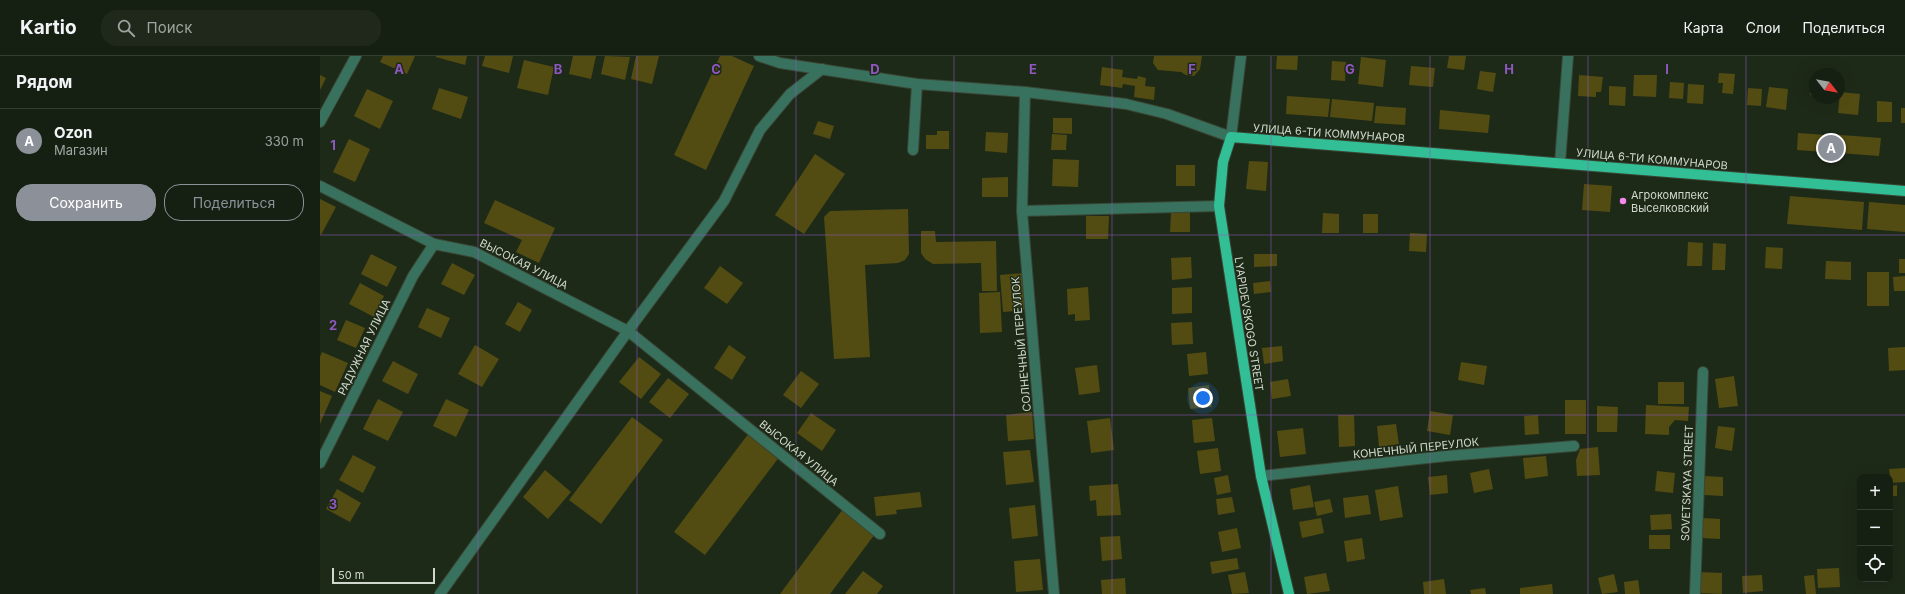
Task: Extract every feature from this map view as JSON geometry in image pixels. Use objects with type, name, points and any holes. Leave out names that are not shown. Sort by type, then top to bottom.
[{"type":"main road","name":"УЛИЦА 6-ТИ КОММУНАРОВ","points":[[1231,137],[1905,192]]},
{"type":"main road","name":"LYAPIDEVSKOGO STREET","points":[[1231,137],[1223,162],[1219,206],[1261,476],[1289,594]]},
{"type":"street","points":[[320,122],[356,56]]},
{"type":"street","name":"УЛИЦА 6-ТИ КОММУНАРОВ","points":[[759,56],[780,63],[917,84],[1024,92],[1126,104],[1167,114],[1231,137]]},
{"type":"street","name":"LYAPIDEVSKOGO STREET","points":[[1231,137],[1241,56]]},
{"type":"street","points":[[1560,163],[1568,56]]},
{"type":"street","points":[[440,594],[628,331],[724,201],[760,130],[790,94],[822,69]]},
{"type":"street","points":[[913,150],[917,84]]},
{"type":"street","name":"СОЛНЕЧНЫЙ ПЕРЕУЛОК","points":[[1024,92],[1022,211],[1054,594]]},
{"type":"street","name":"ВЫСОКАЯ УЛИЦА","points":[[320,186],[434,244],[474,252],[628,331],[880,534]]},
{"type":"street","points":[[1022,211],[1219,206]]},
{"type":"street","name":"РАДУЖНАЯ УЛИЦА","points":[[320,463],[413,276],[434,244]]},
{"type":"street","name":"SOVETSKAYA STREET","points":[[1695,594],[1703,372]]},
{"type":"street","name":"КОНЕЧНЫЙ ПЕРЕУЛОК","points":[[1261,476],[1446,456],[1574,446]]},
{"type":"building","points":[[383,56],[415,56],[407,74],[380,62]]},
{"type":"building","points":[[436,56],[467,56],[465,65]]},
{"type":"building","points":[[485,56],[513,56],[509,73],[482,66]]},
{"type":"building","points":[[573,56],[596,56],[591,79],[569,74]]},
{"type":"building","points":[[605,56],[630,57],[625,80],[601,74]]},
{"type":"building","points":[[636,56],[659,56],[652,84],[631,79]]},
{"type":"building","points":[[720,56],[732,56],[754,66],[706,170],[674,155]]},
{"type":"building","points":[[1154,56],[1202,56],[1200,69],[1194,76],[1186,75],[1181,72],[1158,70],[1153,63]]},
{"type":"building","points":[[1277,56],[1298,56],[1297,70],[1276,69]]},
{"type":"building","points":[[1449,56],[1466,56],[1464,70],[1447,68]]},
{"type":"building","points":[[1361,57],[1386,60],[1383,87],[1358,84]]},
{"type":"building","points":[[524,60],[554,67],[548,95],[517,88]]},
{"type":"building","points":[[1332,61],[1346,62],[1345,81],[1331,80]]},
{"type":"building","points":[[1411,66],[1435,68],[1433,87],[1409,85]]},
{"type":"building","points":[[1102,67],[1123,70],[1122,77],[1137,79],[1138,76],[1146,78],[1145,86],[1155,87],[1154,100],[1134,97],[1135,86],[1123,84],[1122,88],[1100,85]]},
{"type":"building","points":[[1480,71],[1496,73],[1493,92],[1477,89]]},
{"type":"building","points":[[1719,73],[1735,74],[1733,94],[1722,93],[1723,83],[1718,83]]},
{"type":"building","points":[[320,75],[326,78],[320,90]]},
{"type":"building","points":[[1579,75],[1603,77],[1601,92],[1596,92],[1596,97],[1578,96]]},
{"type":"building","points":[[1634,75],[1657,75],[1656,97],[1633,96]]},
{"type":"building","points":[[1670,82],[1684,83],[1683,99],[1669,98]]},
{"type":"building","points":[[1688,84],[1704,85],[1703,104],[1687,103]]},
{"type":"building","points":[[1609,86],[1626,87],[1625,106],[1609,105]]},
{"type":"building","points":[[1769,87],[1788,89],[1786,110],[1766,107]]},
{"type":"building","points":[[439,88],[468,97],[461,119],[432,109]]},
{"type":"building","points":[[1748,88],[1762,89],[1761,106],[1747,105]]},
{"type":"building","points":[[367,89],[393,101],[380,129],[354,116]]},
{"type":"building","points":[[1845,92],[1860,94],[1858,115],[1838,113],[1839,104],[1845,104]]},
{"type":"building","points":[[1287,96],[1330,99],[1328,117],[1286,114]]},
{"type":"building","points":[[1332,99],[1374,103],[1372,121],[1330,117]]},
{"type":"building","points":[[1877,101],[1892,102],[1892,122],[1877,122]]},
{"type":"building","points":[[1376,106],[1406,108],[1405,125],[1374,123]]},
{"type":"building","points":[[1901,108],[1905,108],[1905,123],[1901,123]]},
{"type":"building","points":[[1440,110],[1490,115],[1488,133],[1439,129]]},
{"type":"building","points":[[1053,118],[1072,118],[1072,134],[1053,133]]},
{"type":"building","points":[[818,121],[834,126],[830,139],[813,134]]},
{"type":"building","points":[[937,131],[949,131],[949,149],[926,149],[926,135],[937,135]]},
{"type":"building","points":[[986,132],[1008,133],[1007,153],[985,151]]},
{"type":"building","points":[[1798,133],[1826,135],[1824,152],[1797,150]]},
{"type":"building","points":[[1052,134],[1067,135],[1066,150],[1051,150]]},
{"type":"building","points":[[1827,134],[1881,138],[1879,156],[1826,152]]},
{"type":"building","points":[[349,139],[370,149],[355,182],[333,172]]},
{"type":"building","points":[[815,154],[845,174],[804,234],[775,215]]},
{"type":"building","points":[[1053,159],[1079,160],[1078,187],[1052,186]]},
{"type":"building","points":[[1249,161],[1268,162],[1266,191],[1246,189]]},
{"type":"building","points":[[1176,165],[1195,165],[1195,186],[1176,186]]},
{"type":"building","points":[[1008,177],[1008,197],[982,197],[982,178]]},
{"type":"building","points":[[1584,184],[1612,186],[1610,212],[1582,210]]},
{"type":"building","points":[[1790,196],[1864,202],[1862,230],[1787,224]]},
{"type":"building","points":[[320,199],[336,207],[321,235],[320,234]]},
{"type":"building","points":[[495,200],[555,228],[539,263],[516,252],[522,240],[484,223]]},
{"type":"building","points":[[1869,202],[1905,205],[1905,232],[1867,229]]},
{"type":"building","points":[[908,209],[909,254],[905,260],[898,263],[865,265],[870,357],[834,359],[824,217],[830,211]]},
{"type":"building","points":[[1171,212],[1190,212],[1190,232],[1170,232]]},
{"type":"building","points":[[1323,213],[1339,214],[1339,233],[1322,233]]},
{"type":"building","points":[[1363,214],[1378,214],[1378,233],[1363,233]]},
{"type":"building","points":[[1086,216],[1109,216],[1108,239],[1086,239]]},
{"type":"building","points":[[921,231],[935,231],[936,242],[996,241],[997,291],[982,291],[981,263],[933,264],[925,259],[921,253]]},
{"type":"building","points":[[1410,233],[1427,234],[1426,252],[1409,251]]},
{"type":"building","points":[[1688,242],[1703,243],[1702,266],[1687,266]]},
{"type":"building","points":[[1713,243],[1726,244],[1725,270],[1712,270]]},
{"type":"building","points":[[1766,247],[1783,248],[1782,269],[1765,268]]},
{"type":"building","points":[[371,254],[397,267],[387,287],[361,274]]},
{"type":"building","points":[[1254,254],[1277,254],[1277,266],[1254,267]]},
{"type":"building","points":[[1191,257],[1192,278],[1172,280],[1171,258]]},
{"type":"building","points":[[1899,259],[1905,259],[1905,273],[1899,273]]},
{"type":"building","points":[[1826,261],[1851,262],[1851,280],[1825,279]]},
{"type":"building","points":[[452,263],[475,275],[464,295],[441,284]]},
{"type":"building","points":[[720,266],[743,283],[727,304],[704,288]]},
{"type":"building","points":[[1867,272],[1889,272],[1889,306],[1867,306]]},
{"type":"building","points":[[1025,273],[1028,310],[1003,312],[1000,275]]},
{"type":"building","points":[[1905,276],[1905,291],[1894,291],[1893,277]]},
{"type":"building","points":[[1270,281],[1271,292],[1254,294],[1253,283]]},
{"type":"building","points":[[360,283],[384,296],[374,317],[349,304]]},
{"type":"building","points":[[1088,287],[1090,320],[1075,321],[1075,314],[1068,315],[1067,289]]},
{"type":"building","points":[[1192,287],[1192,313],[1172,314],[1172,288]]},
{"type":"building","points":[[1000,292],[1002,332],[980,333],[979,293]]},
{"type":"building","points":[[518,302],[532,310],[520,332],[505,324]]},
{"type":"building","points":[[427,308],[450,318],[441,338],[418,327]]},
{"type":"building","points":[[346,320],[365,328],[356,348],[337,340]]},
{"type":"building","points":[[1192,322],[1193,344],[1172,345],[1171,323]]},
{"type":"building","points":[[475,345],[499,359],[482,387],[458,374]]},
{"type":"building","points":[[729,345],[746,357],[732,380],[714,368]]},
{"type":"building","points":[[1282,346],[1283,361],[1264,364],[1262,348]]},
{"type":"building","points":[[1905,347],[1905,370],[1889,371],[1888,348]]},
{"type":"building","points":[[322,352],[348,363],[335,392],[320,385],[320,357]]},
{"type":"building","points":[[1206,352],[1208,374],[1189,376],[1187,354]]},
{"type":"building","points":[[639,357],[661,374],[641,399],[619,382]]},
{"type":"building","points":[[393,361],[418,374],[408,394],[382,381]]},
{"type":"building","points":[[1461,362],[1487,366],[1484,385],[1458,380]]},
{"type":"building","points":[[1097,365],[1100,392],[1079,395],[1075,368]]},
{"type":"building","points":[[801,371],[819,384],[801,408],[783,395]]},
{"type":"building","points":[[1734,376],[1738,406],[1719,408],[1715,379]]},
{"type":"building","points":[[668,378],[689,394],[670,418],[649,402]]},
{"type":"building","points":[[1288,379],[1291,396],[1272,399],[1270,382]]},
{"type":"building","points":[[1658,382],[1684,382],[1684,404],[1658,404]]},
{"type":"building","points":[[1209,385],[1212,407],[1190,409],[1188,388]]},
{"type":"building","points":[[320,391],[332,396],[320,424]]},
{"type":"building","points":[[378,399],[403,412],[388,441],[363,429]]},
{"type":"building","points":[[446,399],[469,410],[456,437],[433,426]]},
{"type":"building","points":[[1565,400],[1586,400],[1586,434],[1565,434]]},
{"type":"building","points":[[1646,405],[1689,407],[1688,421],[1675,420],[1669,427],[1669,435],[1645,434]]},
{"type":"building","points":[[1597,406],[1618,407],[1617,432],[1597,432]]},
{"type":"building","points":[[1430,411],[1453,415],[1450,435],[1427,431]]},
{"type":"building","points":[[1032,412],[1034,439],[1008,441],[1006,415]]},
{"type":"building","points":[[811,413],[836,430],[822,451],[797,433]]},
{"type":"building","points":[[1338,415],[1354,415],[1355,446],[1339,447]]},
{"type":"building","points":[[1538,415],[1539,434],[1525,435],[1524,416]]},
{"type":"building","points":[[632,417],[663,440],[601,524],[569,500]]},
{"type":"building","points":[[1110,418],[1114,450],[1091,453],[1087,421]]},
{"type":"building","points":[[1212,418],[1215,441],[1194,443],[1192,420]]},
{"type":"building","points":[[1396,424],[1399,444],[1379,447],[1377,426]]},
{"type":"building","points":[[1718,426],[1735,428],[1732,451],[1715,448]]},
{"type":"building","points":[[1303,428],[1306,454],[1280,457],[1277,431]]},
{"type":"building","points":[[749,433],[780,456],[705,555],[674,532]]},
{"type":"building","points":[[1598,447],[1600,475],[1577,476],[1576,460],[1580,449]]},
{"type":"building","points":[[1218,448],[1221,471],[1200,474],[1197,451]]},
{"type":"building","points":[[1030,450],[1034,482],[1006,485],[1003,452]]},
{"type":"building","points":[[353,455],[376,467],[363,493],[339,480]]},
{"type":"building","points":[[1546,456],[1548,476],[1525,479],[1523,458]]},
{"type":"building","points":[[1905,468],[1905,482],[1893,483],[1893,474],[1890,474],[1889,469]]},
{"type":"building","points":[[1489,469],[1493,489],[1474,493],[1470,473]]},
{"type":"building","points":[[545,470],[571,492],[548,519],[523,497]]},
{"type":"building","points":[[1657,471],[1675,473],[1673,493],[1655,491]]},
{"type":"building","points":[[1228,475],[1231,492],[1217,495],[1214,478]]},
{"type":"building","points":[[1447,475],[1448,493],[1430,495],[1428,477]]},
{"type":"building","points":[[1704,476],[1723,477],[1723,496],[1704,495]]},
{"type":"building","points":[[1118,484],[1121,515],[1097,516],[1096,500],[1090,501],[1089,486]]},
{"type":"building","points":[[1310,485],[1314,507],[1293,510],[1290,489]]},
{"type":"building","points":[[1897,485],[1897,496],[1893,496],[1893,486]]},
{"type":"building","points":[[1398,486],[1403,517],[1380,521],[1375,490]]},
{"type":"building","points":[[337,489],[361,503],[350,522],[326,509]]},
{"type":"building","points":[[920,492],[922,507],[896,510],[897,514],[876,516],[874,497]]},
{"type":"building","points":[[1368,495],[1371,514],[1345,518],[1343,498]]},
{"type":"building","points":[[1232,497],[1235,512],[1218,515],[1216,499]]},
{"type":"building","points":[[1330,499],[1333,512],[1317,516],[1314,502]]},
{"type":"building","points":[[1035,505],[1038,536],[1012,539],[1009,508]]},
{"type":"building","points":[[843,509],[875,534],[830,594],[780,594]]},
{"type":"building","points":[[1671,514],[1672,529],[1651,530],[1650,515]]},
{"type":"building","points":[[1321,518],[1324,533],[1302,538],[1299,522]]},
{"type":"building","points":[[1703,518],[1720,519],[1720,539],[1702,538]]},
{"type":"building","points":[[1237,528],[1241,548],[1222,552],[1218,532]]},
{"type":"building","points":[[1649,535],[1670,535],[1670,549],[1649,549]]},
{"type":"building","points":[[1120,536],[1122,559],[1102,561],[1100,537]]},
{"type":"building","points":[[1362,538],[1365,559],[1347,562],[1344,541]]},
{"type":"building","points":[[1237,558],[1239,569],[1212,574],[1210,562]]},
{"type":"building","points":[[1040,559],[1043,590],[1016,592],[1014,561]]},
{"type":"building","points":[[1839,568],[1840,587],[1818,588],[1817,569]]},
{"type":"building","points":[[863,571],[883,586],[877,594],[845,594]]},
{"type":"building","points":[[1245,572],[1249,593],[1232,594],[1228,575]]},
{"type":"building","points":[[1697,572],[1722,573],[1722,594],[1697,593]]},
{"type":"building","points":[[1326,573],[1330,591],[1307,594],[1304,577]]},
{"type":"building","points":[[1614,574],[1618,592],[1602,594],[1598,578]]},
{"type":"building","points":[[1762,575],[1763,591],[1743,593],[1742,576]]},
{"type":"building","points":[[1814,575],[1816,594],[1806,594],[1804,576]]},
{"type":"building","points":[[1125,578],[1126,594],[1102,594],[1101,580]]},
{"type":"building","points":[[1444,579],[1446,594],[1424,594],[1423,582]]},
{"type":"building","points":[[1638,580],[1640,594],[1625,594],[1624,582]]},
{"type":"building","points":[[1552,584],[1553,594],[1520,594],[1520,588]]},
{"type":"building","points":[[1485,588],[1486,594],[1471,594],[1470,590]]},
{"type":"place","name":"Ozon","points":[[1831,148]]},
{"type":"place","name":"Агрокомплекс Выселковский","points":[[1623,201]]}]
